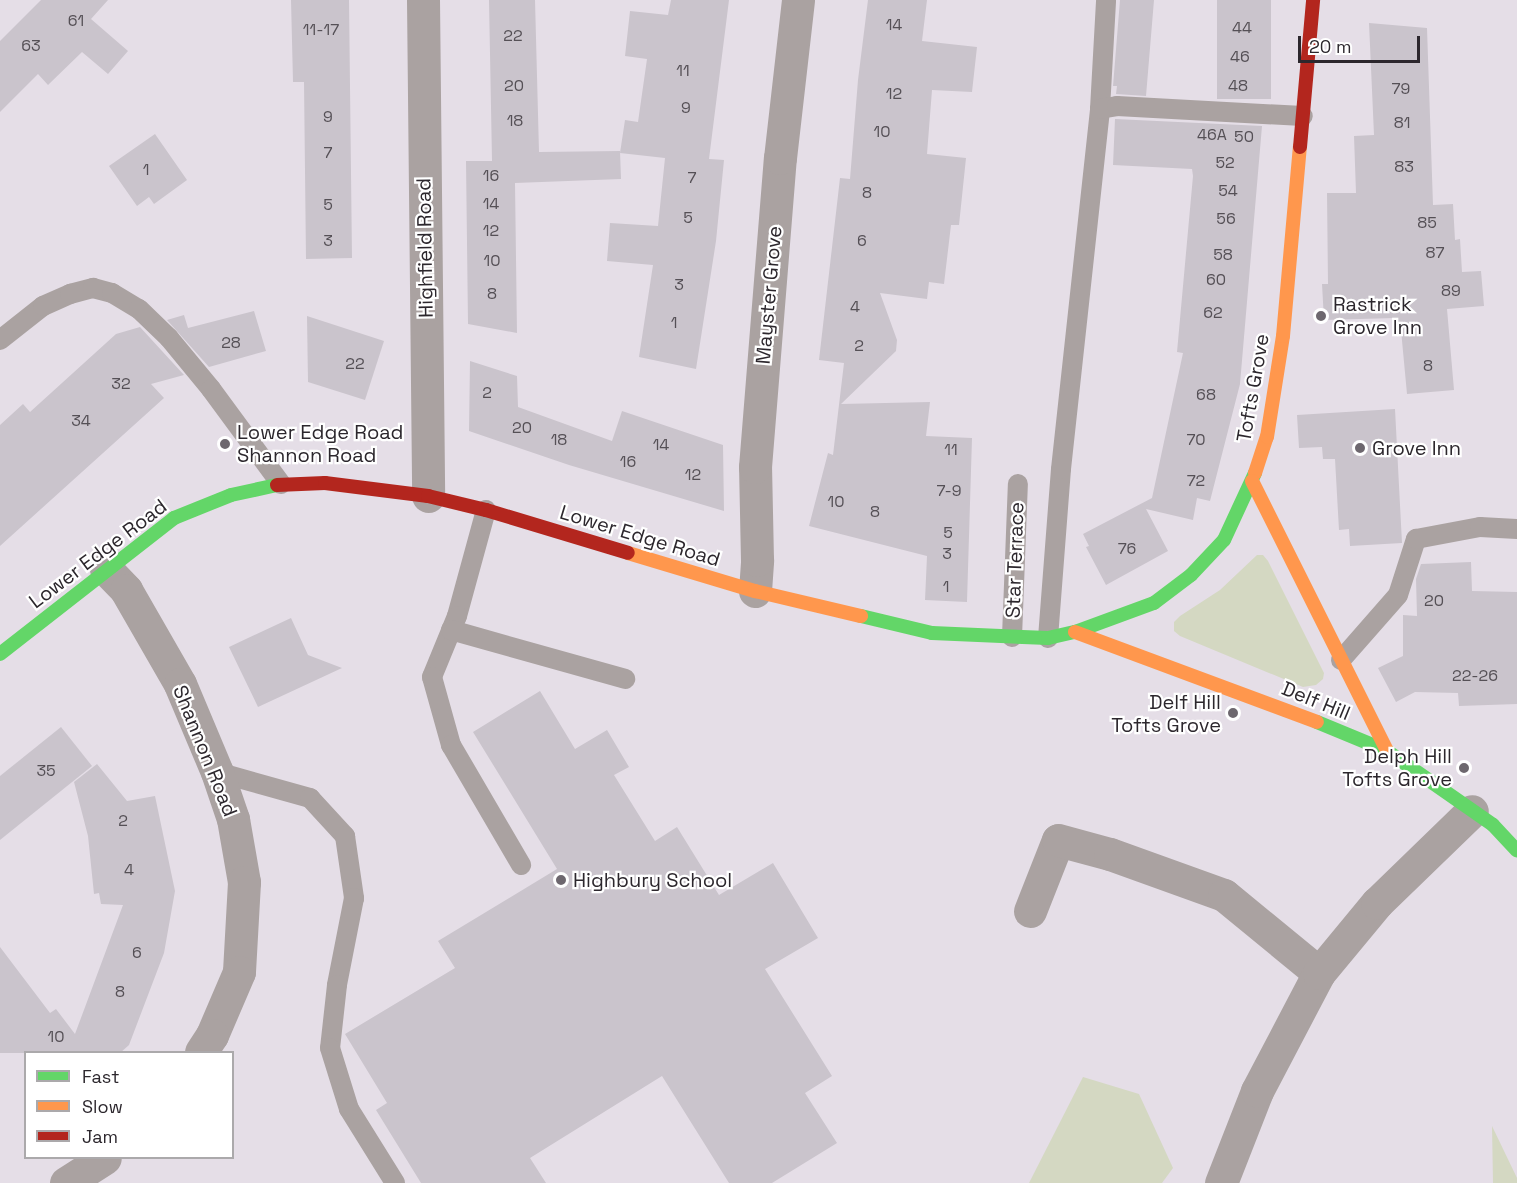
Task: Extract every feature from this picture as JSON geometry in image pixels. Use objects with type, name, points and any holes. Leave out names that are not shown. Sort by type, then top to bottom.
[{"type":"street","name":"Highfield Road","points":[[423,0],[428,496]]},
{"type":"street","name":"Mayster Grove","points":[[755,591],[755,467],[780,158],[798,0]]},
{"type":"street","name":"Tofts Grove","points":[[1252,481],[1267,437],[1283,336],[1313,0]]},
{"type":"street","name":"Lower Edge Road","points":[[0,654],[174,518],[231,495],[281,484],[325,483],[428,496],[486,510],[755,591],[932,633],[1048,638],[1075,632],[1154,603],[1191,575],[1224,540],[1252,481]]},
{"type":"street","points":[[1252,481],[1387,751]]},
{"type":"street","name":"Shannon Road","points":[[106,569],[126,590],[180,684],[217,772],[233,819],[243,882],[239,972],[212,1035],[202,1051]]},
{"type":"street","name":"Delf Hill","points":[[1075,632],[1284,708],[1387,751],[1493,825],[1517,851]]},
{"type":"street","points":[[1224,1182],[1257,1091],[1319,973],[1377,903],[1472,811]]},
{"type":"street","points":[[1030,911],[1058,840],[1110,854],[1224,895],[1319,973]]},
{"type":"street","points":[[66,1183],[103,1159]]},
{"type":"lane","points":[[1048,638],[1061,469],[1100,109],[1106,1]]},
{"type":"lane","points":[[1100,109],[1117,106],[1303,116]]},
{"type":"lane","points":[[0,340],[44,306],[70,294],[93,288],[112,293],[139,309],[169,338],[211,389],[281,484]]},
{"type":"lane","name":"Star Terrace","points":[[1012,637],[1018,484]]},
{"type":"lane","points":[[486,510],[451,630],[432,677],[451,745],[521,865]]},
{"type":"lane","points":[[1341,660],[1398,595],[1416,539],[1480,526],[1517,529]]},
{"type":"lane","points":[[451,630],[626,679]]},
{"type":"lane","points":[[217,772],[310,798],[345,836],[354,898],[337,985],[330,1048],[349,1109],[395,1183]]},
{"type":"green space","points":[[1257,555],[1263,555],[1268,561],[1324,673],[1323,679],[1316,685],[1303,687],[1180,636],[1174,631],[1174,622],[1180,616],[1220,590]]},
{"type":"green space","points":[[1083,1077],[1139,1094],[1173,1168],[1162,1183],[1029,1183]]},
{"type":"green space","points":[[1492,1126],[1517,1178],[1517,1183],[1493,1183]]},
{"type":"building","points":[[41,0],[108,0],[91,19],[128,51],[108,74],[82,52],[48,85],[38,74],[0,112],[0,41]]},
{"type":"building","points":[[291,0],[349,0],[352,258],[306,259],[304,82],[293,82]]},
{"type":"building","points":[[489,0],[535,0],[539,152],[620,151],[621,179],[515,183],[517,333],[468,324],[466,161],[492,161]]},
{"type":"building","points":[[671,0],[729,0],[709,159],[724,160],[716,241],[696,369],[639,357],[653,265],[607,261],[610,223],[658,226],[665,158],[620,153],[625,120],[638,122],[647,59],[625,56],[630,11],[668,15]]},
{"type":"building","points":[[868,0],[927,0],[922,41],[977,47],[972,92],[932,90],[927,154],[966,158],[959,225],[951,225],[944,284],[929,282],[927,299],[880,293],[897,340],[896,351],[841,404],[930,402],[926,436],[972,438],[967,602],[925,600],[927,556],[809,526],[828,453],[833,455],[844,363],[819,360],[840,178],[850,179],[858,80]]},
{"type":"building","points":[[1120,0],[1154,0],[1146,96],[1116,94],[1117,86],[1113,86]]},
{"type":"building","points":[[1217,0],[1271,0],[1271,99],[1217,99]]},
{"type":"building","points":[[1369,23],[1427,28],[1433,205],[1453,204],[1455,240],[1460,239],[1462,272],[1481,271],[1484,306],[1447,309],[1454,390],[1407,394],[1401,330],[1396,331],[1395,318],[1324,320],[1322,284],[1328,284],[1327,193],[1356,193],[1354,136],[1374,135]]},
{"type":"building","points":[[1115,119],[1262,126],[1240,384],[1210,501],[1197,498],[1193,520],[1146,509],[1168,551],[1106,585],[1086,547],[1089,546],[1083,534],[1152,498],[1183,353],[1177,352],[1193,176],[1192,169],[1113,165]]},
{"type":"building","points":[[155,134],[187,180],[154,204],[149,197],[137,206],[109,166]]},
{"type":"building","points":[[254,311],[266,351],[209,367],[167,320],[184,315],[188,328]]},
{"type":"building","points":[[307,316],[384,341],[365,400],[308,382]]},
{"type":"building","points":[[140,327],[184,375],[151,384],[164,398],[0,546],[0,425],[23,404],[30,412],[116,334]]},
{"type":"building","points":[[470,361],[517,376],[518,407],[612,441],[622,411],[723,445],[724,511],[569,465],[469,431]]},
{"type":"building","name":"Grove Inn","points":[[1395,409],[1402,543],[1350,546],[1349,529],[1339,530],[1335,459],[1323,459],[1322,447],[1299,448],[1297,415]]},
{"type":"building","points":[[1471,562],[1472,591],[1517,592],[1517,704],[1459,706],[1458,693],[1415,692],[1396,702],[1378,668],[1403,656],[1403,615],[1417,616],[1416,579],[1421,564]]},
{"type":"building","points":[[291,618],[308,655],[342,668],[258,707],[229,647]]},
{"type":"building","name":"Highbury School","points":[[540,691],[575,749],[607,730],[629,767],[614,775],[655,841],[677,827],[719,895],[773,863],[818,938],[765,969],[832,1076],[805,1093],[837,1143],[772,1183],[729,1183],[662,1076],[530,1158],[546,1183],[421,1183],[376,1110],[387,1103],[345,1034],[455,968],[438,941],[557,869],[473,732]]},
{"type":"building","points":[[61,727],[92,766],[0,840],[0,776]]},
{"type":"building","points":[[97,764],[127,801],[155,796],[175,891],[164,953],[129,1045],[122,1051],[0,1053],[0,947],[50,1013],[56,1009],[75,1034],[123,905],[101,904],[99,893],[94,894],[88,836],[74,782]]},
{"type":"traffic: fast","points":[[861,616],[932,633],[1048,638],[1075,632],[1154,603],[1191,575],[1224,540],[1255,473]]},
{"type":"traffic: fast","points":[[0,654],[174,518],[231,495],[277,485]]},
{"type":"traffic: fast","points":[[1317,722],[1387,751],[1493,825],[1517,851]]},
{"type":"traffic: slow","points":[[1255,473],[1267,437],[1283,336],[1300,147]]},
{"type":"traffic: slow","points":[[1252,481],[1387,751]]},
{"type":"traffic: slow","points":[[628,553],[755,591],[861,616]]},
{"type":"traffic: slow","points":[[1075,632],[1317,722]]},
{"type":"traffic: jam","points":[[1300,147],[1313,0]]},
{"type":"traffic: jam","points":[[277,485],[325,483],[428,496],[486,510],[628,553]]},
{"type":"place","name":"Rastrick Grove Inn","points":[[1321,316]]},
{"type":"place","name":"Lower Edge Road Shannon Road","points":[[225,444]]},
{"type":"place","name":"Grove Inn","points":[[1360,448]]},
{"type":"place","name":"Delf Hill Tofts Grove","points":[[1233,713]]},
{"type":"place","name":"Delph Hill Tofts Grove","points":[[1464,768]]},
{"type":"place","name":"Highbury School","points":[[561,880]]}]
